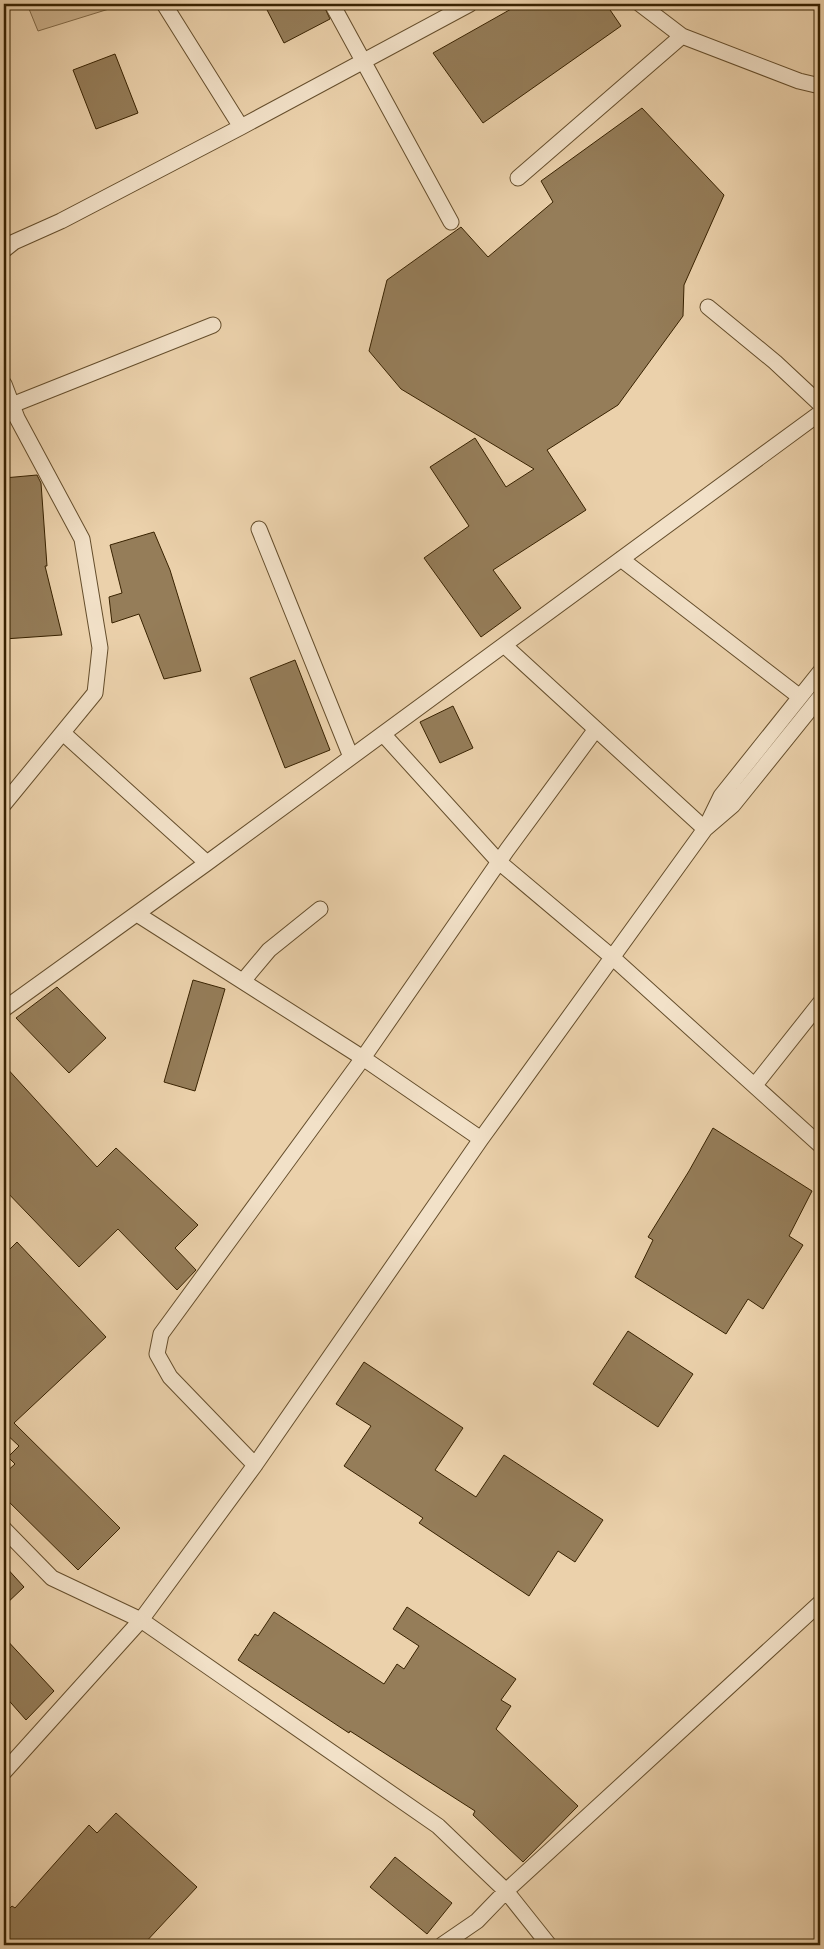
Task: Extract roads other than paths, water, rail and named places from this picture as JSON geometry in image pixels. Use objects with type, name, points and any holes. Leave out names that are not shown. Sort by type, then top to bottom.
[{"type":"street","points":[[164,4],[241,127]]},
{"type":"street","points":[[332,4],[450,222]]},
{"type":"street","points":[[4,250],[14,242],[61,221],[470,4]]},
{"type":"street","points":[[640,4],[682,36],[799,81],[820,86]]},
{"type":"street","points":[[518,178],[682,36]]},
{"type":"street","points":[[708,307],[775,362],[820,404]]},
{"type":"street","points":[[12,405],[213,326]]},
{"type":"street","points":[[4,384],[12,405],[82,539],[100,648],[95,693],[4,804]]},
{"type":"street","points":[[4,1009],[207,863],[820,413]]},
{"type":"street","points":[[259,529],[351,757]]},
{"type":"street","points":[[621,559],[800,697]]},
{"type":"street","points":[[504,645],[705,829]]},
{"type":"street","points":[[4,1772],[141,1620],[255,1465],[481,1138],[705,829],[721,796],[820,672]]},
{"type":"street","points":[[705,829],[733,805],[814,716],[820,697]]},
{"type":"street","points":[[255,1465],[170,1377],[157,1354],[161,1334],[363,1058],[499,862],[596,730]]},
{"type":"street","points":[[62,733],[207,863]]},
{"type":"street","points":[[383,734],[499,862],[612,957],[820,1145]]},
{"type":"street","points":[[243,981],[269,950],[320,909]]},
{"type":"street","points":[[137,914],[363,1058],[481,1138]]},
{"type":"street","points":[[755,1085],[820,1003]]},
{"type":"street","points":[[4,1529],[52,1578],[141,1620],[438,1826],[506,1891],[549,1945]]},
{"type":"street","points":[[442,1945],[477,1921],[506,1891],[820,1603]]}]
